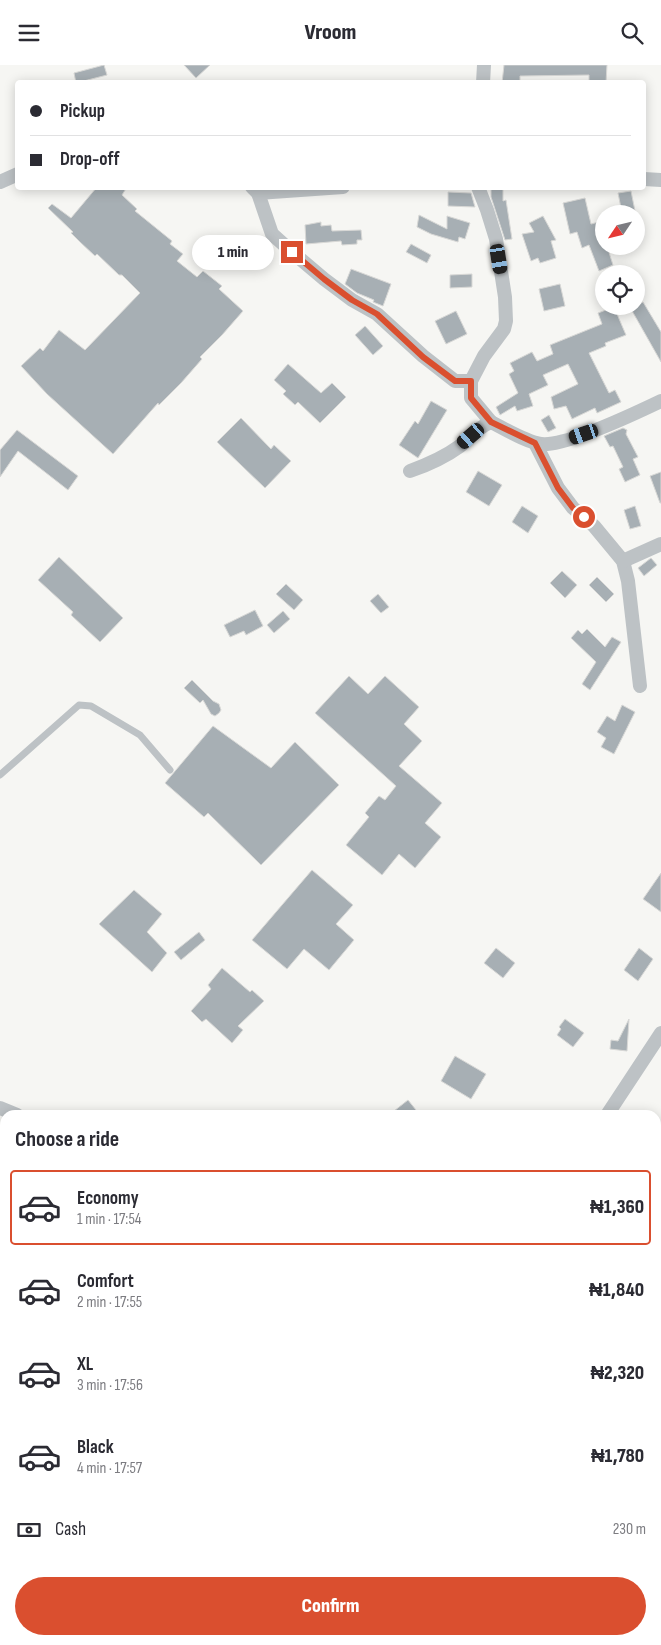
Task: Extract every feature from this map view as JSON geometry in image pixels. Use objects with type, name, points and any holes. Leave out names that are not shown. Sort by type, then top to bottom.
[{"type":"street","points":[[482,80],[484,65]]},
{"type":"street","points":[[0,182],[15,175]]},
{"type":"street","points":[[646,179],[661,180]]},
{"type":"street","points":[[255,190],[272,234],[292,252],[352,300],[377,314],[423,357],[455,381],[471,381]]},
{"type":"street","points":[[479,190],[496,239],[505,297],[506,321],[504,329],[484,356],[471,381],[471,398],[491,422],[535,443],[555,444],[661,401]]},
{"type":"street","points":[[410,471],[430,464],[458,447],[484,425],[491,422]]},
{"type":"street","points":[[535,443],[558,488],[573,508],[594,526],[623,561],[628,581],[640,686]]},
{"type":"street","points":[[623,561],[661,544]]},
{"type":"street","points":[[610,1110],[661,1033]]},
{"type":"lane","points":[[0,775],[79,705],[91,706],[140,735],[170,770]]},
{"type":"building","points":[[104,65],[107,75],[88,80],[75,80],[74,73]]},
{"type":"building","points":[[184,65],[210,65],[196,78]]},
{"type":"building","points":[[504,65],[607,65],[606,80],[589,80],[589,75],[520,76],[520,80],[502,80]]},
{"type":"building","points":[[94,190],[125,190],[122,195],[137,209],[135,211],[172,241],[170,244],[183,254],[177,261],[197,277],[203,271],[222,286],[219,289],[243,311],[200,357],[202,359],[181,383],[159,405],[158,403],[113,454],[47,394],[21,366],[40,348],[43,351],[59,330],[85,350],[140,293],[97,254],[95,256],[48,208],[52,204],[71,218]]},
{"type":"building","points":[[491,190],[503,190],[503,201],[506,200],[512,239],[505,240],[491,197]]},
{"type":"building","points":[[631,191],[634,205],[620,205],[618,193]]},
{"type":"building","points":[[448,192],[471,193],[475,207],[448,206]]},
{"type":"building","points":[[585,198],[591,224],[595,223],[595,255],[610,255],[613,265],[597,265],[589,245],[582,248],[577,232],[570,234],[563,203]]},
{"type":"building","points":[[419,215],[447,229],[447,216],[470,223],[465,239],[459,237],[458,242],[431,234],[417,227]]},
{"type":"building","points":[[543,216],[556,240],[551,241],[556,258],[540,263],[538,258],[531,261],[522,234],[534,232],[529,223]]},
{"type":"building","points":[[321,222],[321,226],[331,225],[332,231],[361,230],[362,240],[357,240],[357,244],[342,245],[341,241],[306,244],[305,225]]},
{"type":"building","points":[[411,244],[431,255],[427,263],[406,252]]},
{"type":"building","points":[[351,269],[391,284],[383,306],[357,293],[345,284]]},
{"type":"building","points":[[472,274],[472,287],[450,288],[450,275]]},
{"type":"building","points":[[560,284],[565,306],[544,311],[539,289]]},
{"type":"building","points":[[645,305],[661,332],[661,362],[634,315],[645,315]]},
{"type":"building","points":[[456,311],[467,334],[446,344],[435,321]]},
{"type":"building","points":[[599,315],[617,315],[626,335],[605,343],[606,346],[589,353],[609,393],[615,390],[621,402],[597,413],[595,408],[572,419],[566,406],[554,409],[551,397],[578,384],[568,364],[543,375],[548,385],[529,394],[533,406],[517,411],[515,406],[500,415],[496,407],[518,393],[509,374],[514,371],[510,363],[532,352],[537,361],[553,354],[550,345],[602,324]]},
{"type":"building","points":[[365,326],[383,346],[373,355],[355,335]]},
{"type":"building","points":[[288,364],[321,393],[332,383],[346,397],[320,423],[298,402],[295,405],[283,394],[286,391],[274,380]]},
{"type":"building","points":[[431,401],[447,410],[418,458],[399,445],[415,421],[418,424]]},
{"type":"building","points":[[549,415],[556,428],[548,432],[541,420]]},
{"type":"building","points":[[241,418],[271,449],[274,445],[291,461],[265,488],[217,442]]},
{"type":"building","points":[[623,428],[627,430],[626,434],[638,457],[633,459],[640,475],[625,482],[619,469],[623,467],[613,446],[610,447],[604,436]]},
{"type":"building","points":[[17,430],[78,476],[68,490],[18,451],[0,477],[0,450]]},
{"type":"building","points":[[478,471],[502,485],[489,506],[466,492]]},
{"type":"building","points":[[661,472],[661,503],[660,503],[650,476]]},
{"type":"building","points":[[522,506],[538,516],[528,533],[512,522]]},
{"type":"building","points":[[635,506],[641,526],[630,529],[624,510]]},
{"type":"building","points":[[59,557],[123,618],[100,642],[71,615],[73,612],[38,580]]},
{"type":"building","points":[[651,558],[657,565],[644,576],[638,568]]},
{"type":"building","points":[[562,571],[577,585],[565,598],[550,583]]},
{"type":"building","points":[[597,577],[614,594],[606,602],[589,585]]},
{"type":"building","points":[[286,584],[303,600],[294,610],[276,594]]},
{"type":"building","points":[[378,594],[389,607],[381,613],[370,601]]},
{"type":"building","points":[[255,610],[263,626],[246,635],[244,631],[230,637],[224,625]]},
{"type":"building","points":[[283,611],[290,619],[274,633],[267,625]]},
{"type":"building","points":[[587,629],[605,647],[612,637],[621,642],[590,690],[582,684],[596,662],[571,638],[578,630],[582,634]]},
{"type":"building","points":[[349,676],[368,694],[385,676],[419,707],[404,724],[422,741],[399,766],[442,803],[425,823],[441,837],[415,868],[399,854],[382,875],[346,845],[369,817],[365,813],[379,796],[385,800],[396,786],[315,713]]},
{"type":"building","points":[[192,680],[213,701],[219,704],[221,710],[215,716],[211,714],[203,700],[200,703],[184,688]]},
{"type":"building","points":[[622,705],[635,712],[614,754],[601,747],[606,738],[597,732],[607,716],[615,721]]},
{"type":"building","points":[[213,726],[271,768],[295,742],[339,785],[261,865],[208,813],[204,817],[165,783]]},
{"type":"building","points":[[312,870],[353,905],[336,924],[354,940],[329,970],[304,949],[287,969],[252,940]]},
{"type":"building","points":[[661,873],[661,912],[643,899]]},
{"type":"building","points":[[134,890],[162,914],[147,932],[167,953],[152,972],[99,924]]},
{"type":"building","points":[[199,932],[205,940],[181,960],[174,952]]},
{"type":"building","points":[[496,948],[515,963],[503,978],[484,963]]},
{"type":"building","points":[[639,948],[653,959],[638,981],[624,970]]},
{"type":"building","points":[[222,968],[250,992],[252,990],[264,1001],[238,1026],[243,1030],[232,1043],[206,1019],[202,1022],[191,1011],[211,989],[208,985]]},
{"type":"building","points":[[565,1019],[584,1033],[573,1047],[557,1035],[561,1029],[559,1027]]},
{"type":"building","points":[[629,1019],[627,1051],[610,1049],[611,1040],[618,1041]]},
{"type":"building","points":[[455,1056],[486,1074],[471,1099],[441,1081]]},
{"type":"building","points":[[408,1100],[416,1110],[395,1110]]},
{"type":"route","points":[[292,252],[352,300],[377,314],[423,357],[455,381],[471,381],[471,398],[491,422],[535,443],[558,488],[573,508],[584,517]]}]
